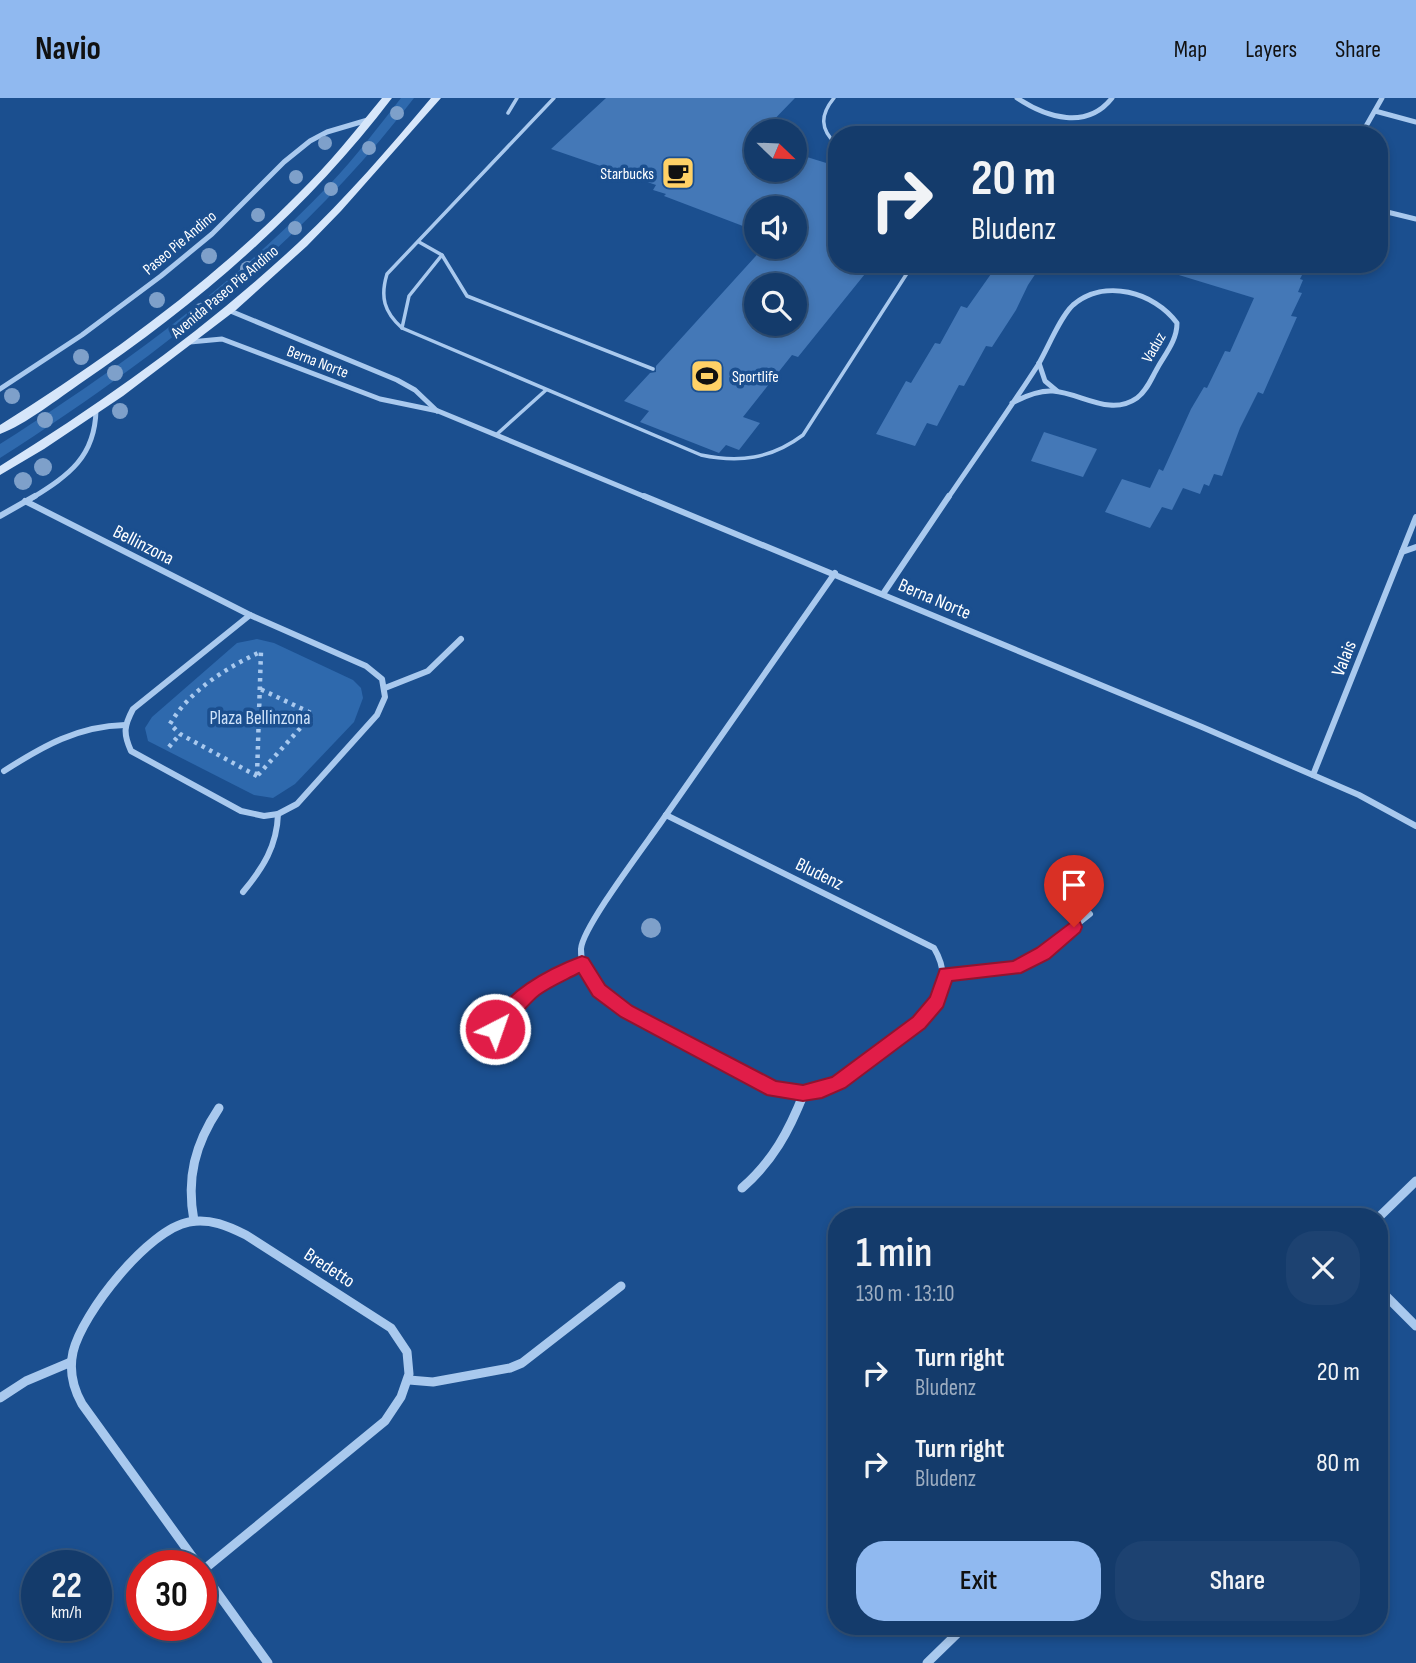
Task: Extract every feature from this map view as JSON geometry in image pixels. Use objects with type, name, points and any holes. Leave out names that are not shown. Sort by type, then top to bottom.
[{"type":"street","name":"Avenida Paseo Pie Andino","points":[[0,430],[132,342],[213,278],[291,207],[387,98]]},
{"type":"street","name":"Avenida Paseo Pie Andino","points":[[0,471],[96,410],[190,342],[229,310],[335,212],[436,98]]},
{"type":"street","points":[[1017,98],[1041,109],[1080,117],[1100,112],[1112,98]]},
{"type":"street","points":[[1366,126],[1382,98]]},
{"type":"street","points":[[1375,111],[1416,122]]},
{"type":"street","name":"Paseo Pie Andino","points":[[0,389],[95,326],[177,264],[256,193],[301,148],[327,132],[372,118]]},
{"type":"street","points":[[1388,212],[1416,219]]},
{"type":"street","name":"Vaduz","points":[[883,593],[1039,363],[1071,307],[1087,295],[1110,291],[1133,293],[1160,304],[1177,323],[1176,338],[1138,397],[1121,404],[1103,405],[1057,391],[1035,393],[1012,403]]},
{"type":"street","name":"Berna Norte","points":[[229,310],[397,380],[415,390],[438,411]]},
{"type":"street","name":"Berna Norte","points":[[190,342],[222,339],[380,399],[438,411],[835,573],[1313,775],[1359,795],[1416,826]]},
{"type":"street","points":[[1039,363],[1045,380],[1057,391]]},
{"type":"street","points":[[0,516],[65,475],[83,458],[95,437],[96,410]]},
{"type":"street","name":"Bellinzona","points":[[25,501],[250,615],[375,671],[386,688]]},
{"type":"street","name":"Valais","points":[[1313,775],[1416,517]]},
{"type":"street","points":[[1402,552],[1416,547]]},
{"type":"street","points":[[835,573],[664,814],[585,934],[581,949],[582,964],[599,991],[626,1012],[774,1089],[803,1093],[822,1090],[839,1083],[919,1023],[937,1001],[946,974],[1002,971],[1030,962],[1090,914]]},
{"type":"street","points":[[250,615],[223,639],[139,702],[125,725],[126,744],[131,751],[155,765],[241,811],[264,816],[278,814],[305,797],[383,707],[386,688],[413,681],[428,673],[461,639]]},
{"type":"street","points":[[4,771],[63,736],[96,726],[125,725]]},
{"type":"street","points":[[243,892],[273,851],[277,840],[278,814]]},
{"type":"street","name":"Bludenz","points":[[664,814],[923,941],[941,957],[946,974]]},
{"type":"street","points":[[495,1029],[535,988],[582,964]]},
{"type":"street","points":[[742,1188],[761,1173],[776,1154],[803,1093]]},
{"type":"street","points":[[194,1221],[188,1187],[191,1167],[196,1146],[219,1108]]},
{"type":"street","points":[[1388,1208],[1416,1181]]},
{"type":"street","name":"Bredetto","points":[[186,1550],[82,1404],[75,1392],[71,1362],[81,1330],[147,1244],[162,1232],[194,1221],[211,1221],[230,1226],[391,1328],[404,1340],[410,1357],[409,1380]]},
{"type":"street","points":[[217,1556],[372,1434],[396,1407],[409,1380],[433,1382],[510,1368],[522,1363],[621,1286]]},
{"type":"street","points":[[1388,1298],[1416,1326]]},
{"type":"street","points":[[0,1398],[26,1381],[71,1362]]},
{"type":"street","name":"Bredetto","points":[[217,1592],[268,1663]]},
{"type":"street","points":[[927,1663],[956,1635]]},
{"type":"lane","points":[[508,113],[517,98]]},
{"type":"lane","points":[[554,98],[419,242],[394,264],[383,284],[383,304],[393,321],[402,328],[701,455],[732,460],[771,455],[793,444],[803,435],[906,273]]},
{"type":"lane","points":[[828,137],[821,122],[825,107],[834,98]]},
{"type":"lane","points":[[419,242],[442,255],[467,296],[653,369]]},
{"type":"lane","points":[[402,328],[403,309],[409,295],[442,255]]},
{"type":"lane","points":[[496,435],[546,390]]},
{"type":"path","points":[[257,776],[180,734],[170,724],[188,701],[243,660],[260,652],[283,628]]},
{"type":"path","points":[[257,776],[260,652]]},
{"type":"path","points":[[257,776],[313,714],[259,688]]},
{"type":"green space","points":[[401,98],[414,98],[324,203],[274,251],[170,339],[58,420],[0,458],[0,444],[131,356],[254,257],[340,174]]},
{"type":"green space","name":"Plaza Bellinzona","points":[[257,639],[274,643],[353,680],[361,688],[363,698],[354,722],[295,784],[273,798],[254,795],[148,741],[145,728],[152,717],[237,643]]},
{"type":"building","points":[[606,98],[795,98],[775,119],[744,119],[744,182],[807,182],[807,157],[828,164],[828,273],[866,273],[798,357],[792,355],[743,417],[760,423],[739,450],[726,445],[719,453],[640,422],[649,411],[624,401],[650,373],[656,372],[656,366],[753,259],[807,259],[807,196],[744,196],[744,226],[653,190],[656,185],[551,149]]},
{"type":"building","points":[[992,273],[1036,273],[992,347],[986,346],[964,386],[959,385],[937,426],[927,423],[915,446],[876,434],[906,381],[911,383],[935,343],[940,344],[961,306],[967,308]]},
{"type":"building","points":[[1172,273],[1303,273],[1298,292],[1302,293],[1291,316],[1297,317],[1263,394],[1258,392],[1240,428],[1222,476],[1214,474],[1209,486],[1204,484],[1200,494],[1183,488],[1172,510],[1162,507],[1150,528],[1105,512],[1122,479],[1150,488],[1159,469],[1163,471],[1191,409],[1204,387],[1207,388],[1225,351],[1230,352],[1254,298]]},
{"type":"building","points":[[1044,432],[1097,449],[1083,477],[1031,461]]},
{"type":"place","name":"Starbucks","points":[[678,173]]},
{"type":"place","name":"Sportlife","points":[[707,376]]},
{"type":"route","points":[[495,1029],[522,998],[535,988],[565,970],[582,964],[599,991],[626,1012],[774,1089],[803,1093],[822,1090],[839,1083],[919,1023],[937,1001],[946,974],[1015,968],[1043,953],[1074,927]]}]
